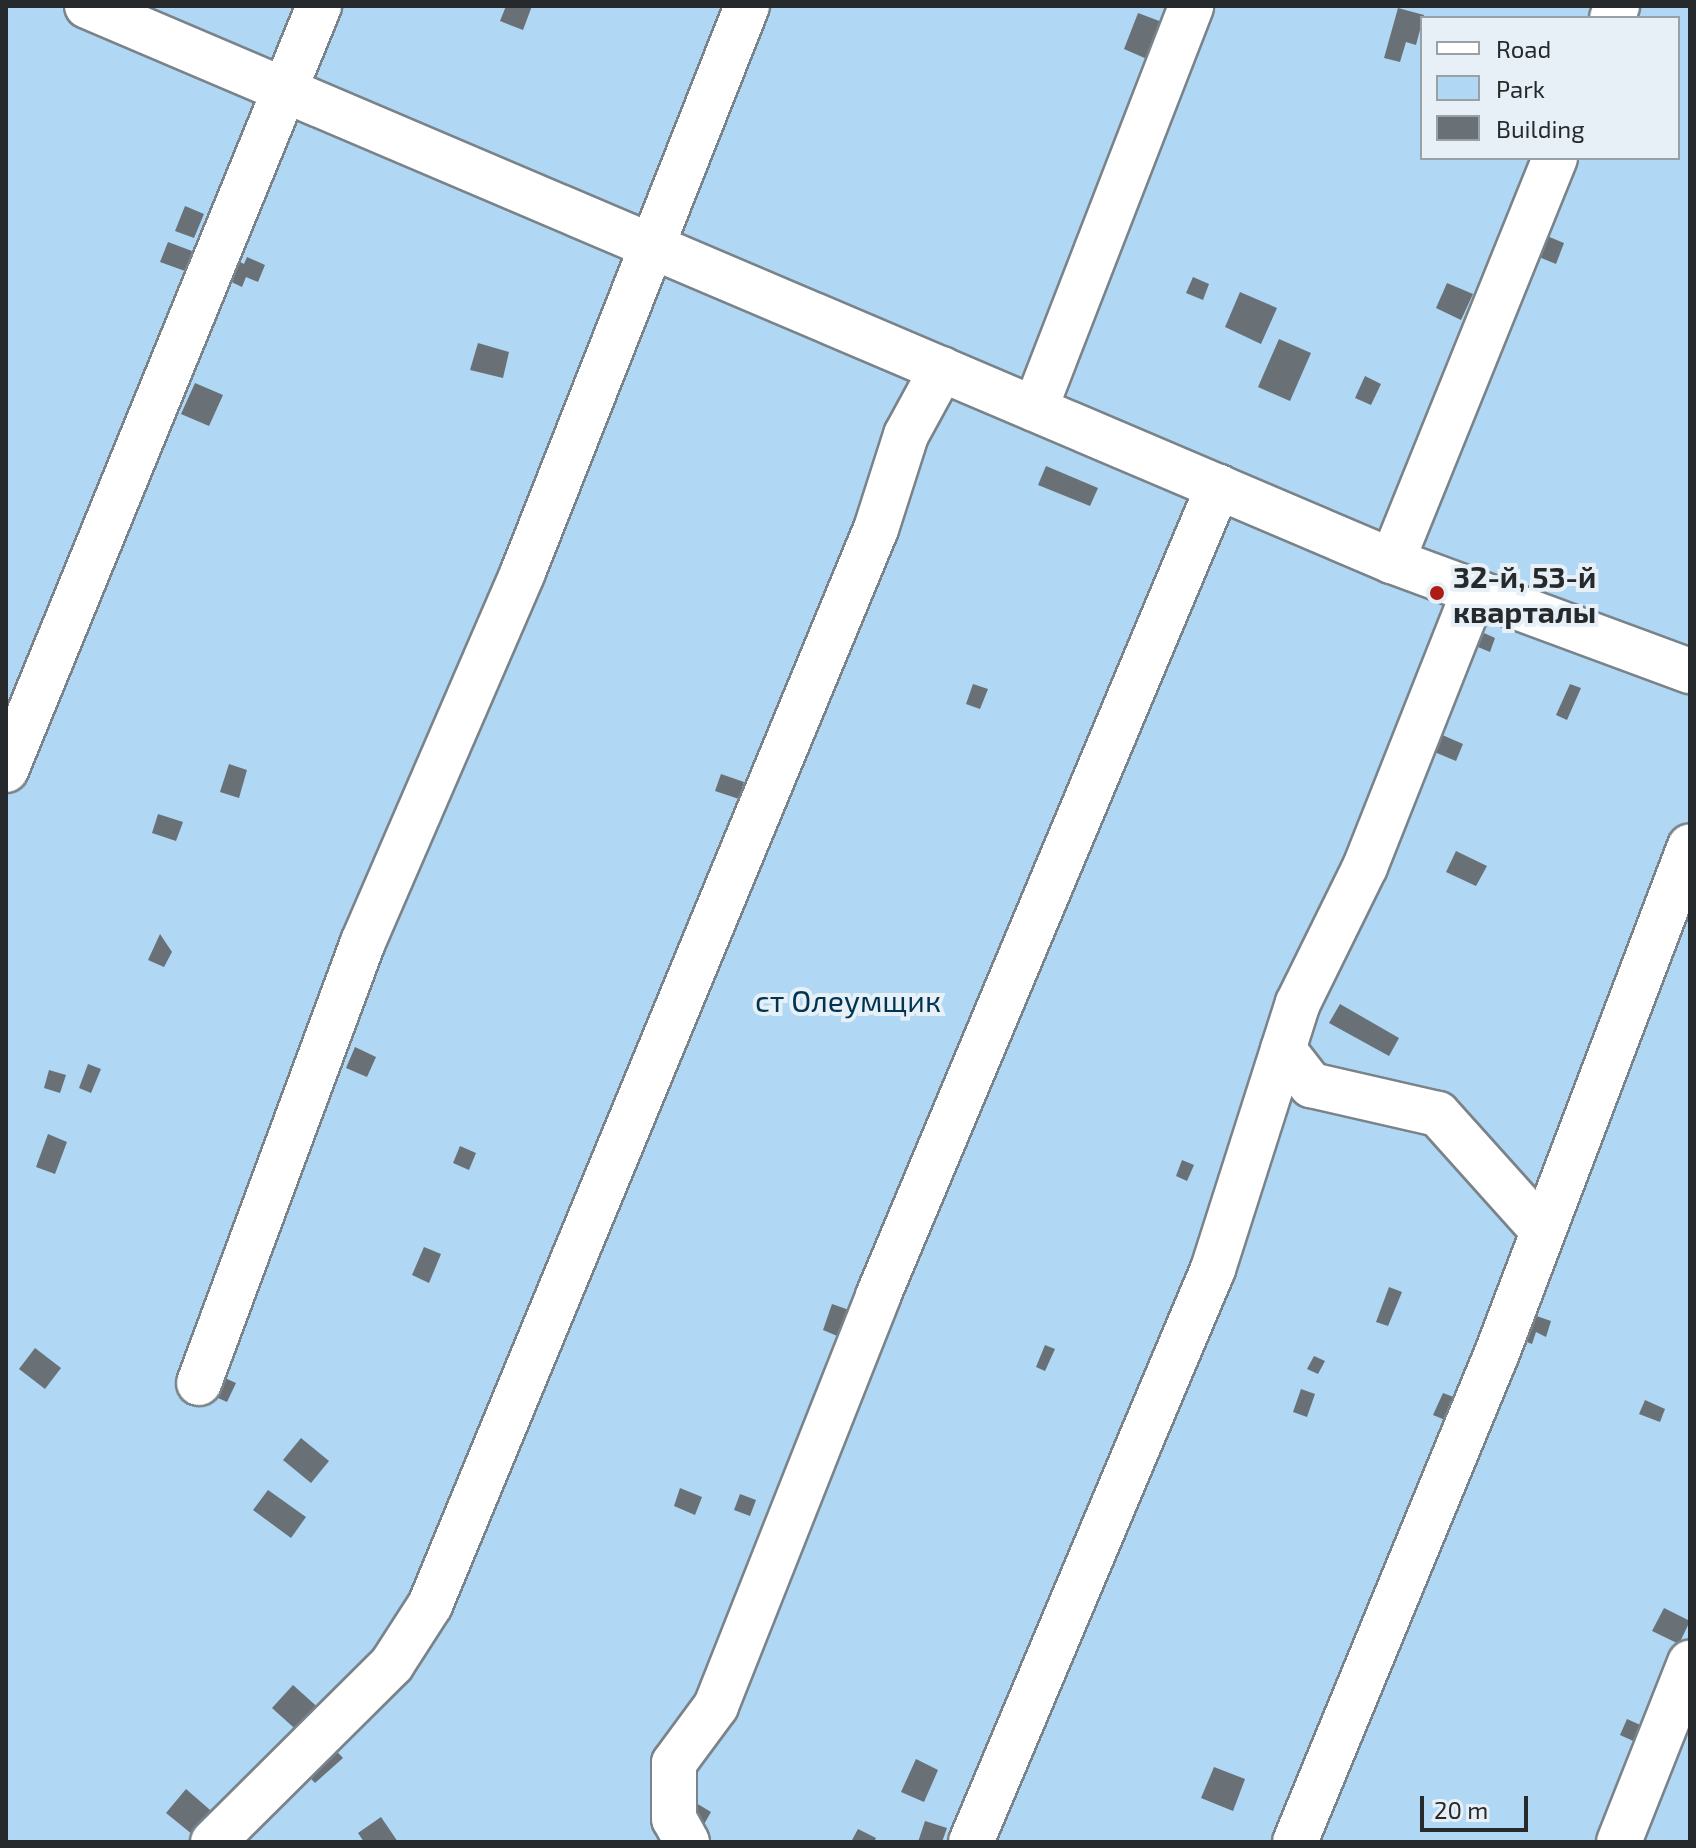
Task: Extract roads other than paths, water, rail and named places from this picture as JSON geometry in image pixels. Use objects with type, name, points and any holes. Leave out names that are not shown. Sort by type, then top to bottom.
[{"type":"lane","points":[[87,6],[1392,561],[1690,671]]},
{"type":"lane","points":[[6,770],[319,6]]},
{"type":"lane","points":[[199,1383],[363,942],[654,246],[747,6]]},
{"type":"lane","points":[[1035,409],[1191,6]]},
{"type":"lane","points":[[1392,561],[1554,160]]},
{"type":"lane","points":[[213,1842],[392,1664],[430,1605],[876,529],[906,435],[942,369]]},
{"type":"lane","points":[[687,1842],[674,1819],[674,1763],[716,1706],[878,1296],[1218,487]]},
{"type":"lane","points":[[971,1842],[1213,1269],[1283,1049],[1365,867],[1474,592]]},
{"type":"lane","points":[[1295,1842],[1542,1230],[1690,846]]},
{"type":"lane","points":[[1283,1049],[1311,1085],[1438,1114],[1542,1230]]},
{"type":"lane","points":[[1619,1842],[1690,1663]]},
{"type":"place","name":"32-й, 53-й кварталы","points":[[1437,593]]},
{"type":"park label","name":"ст Олеумщик","points":[[848,1000]]}]
